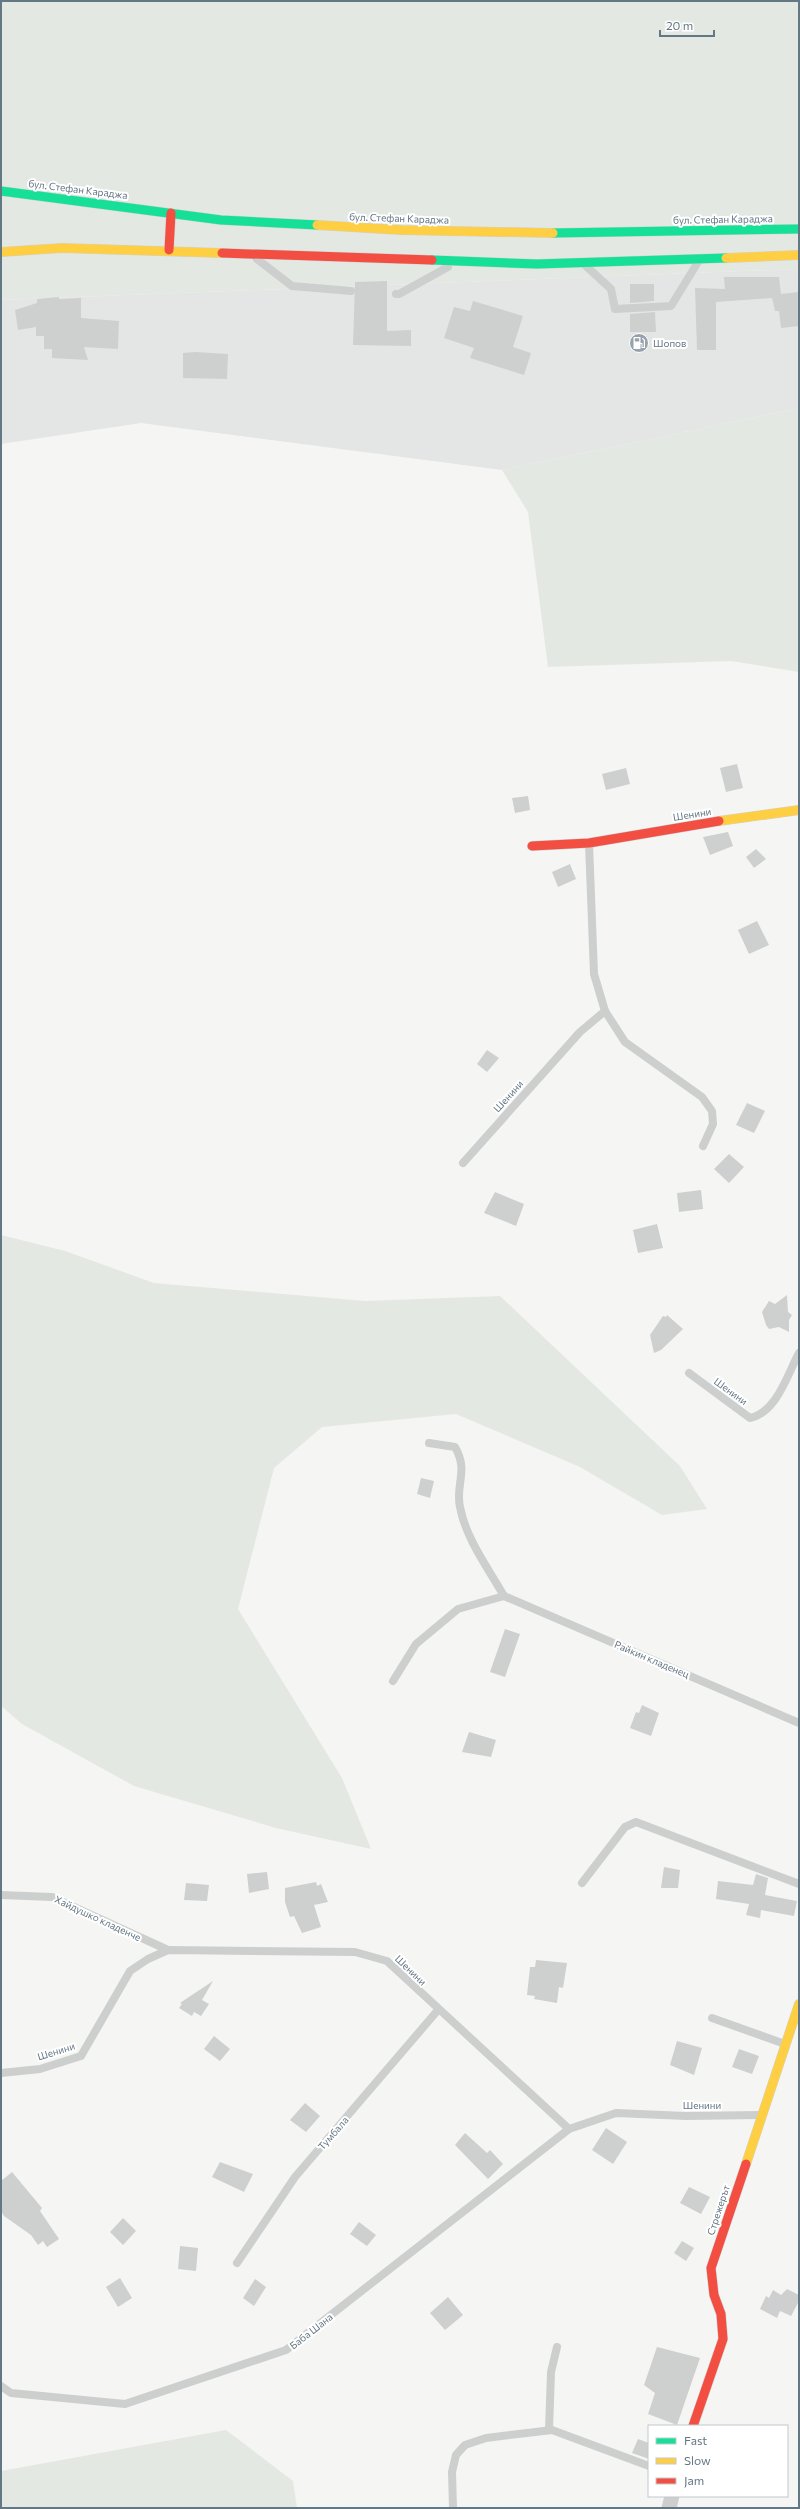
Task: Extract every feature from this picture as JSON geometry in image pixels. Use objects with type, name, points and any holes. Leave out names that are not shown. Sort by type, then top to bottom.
[{"type":"main road","name":"бул. Стефан Караджа","points":[[1,191],[221,220],[400,230],[542,233],[799,229]]},
{"type":"main road","points":[[169,250],[171,213]]},
{"type":"main road","points":[[1,252],[62,248],[169,250],[537,264],[799,255]]},
{"type":"main road","name":"Шенини","points":[[532,846],[589,843],[693,824],[799,810]]},
{"type":"main road","name":"Стрежерът","points":[[693,2425],[723,2339],[721,2314],[714,2295],[711,2268],[784,2044],[799,2004]]},
{"type":"street","points":[[669,2508],[672,2497]]},
{"type":"lane","points":[[248,253],[292,286],[351,291]]},
{"type":"lane","points":[[582,262],[611,289],[615,309],[671,306],[700,258]]},
{"type":"lane","points":[[396,294],[399,294],[459,261]]},
{"type":"lane","points":[[589,843],[594,974],[605,1011],[625,1042],[702,1097],[712,1111],[713,1124],[703,1146]]},
{"type":"lane","name":"Шенини","points":[[463,1163],[580,1032],[605,1011]]},
{"type":"lane","name":"Шенини","points":[[689,1373],[750,1418],[760,1416],[771,1407],[799,1353]]},
{"type":"lane","points":[[393,1681],[416,1644],[458,1609],[504,1596],[476,1550],[459,1507],[462,1465],[460,1456],[455,1447],[429,1443]]},
{"type":"lane","name":"Райкин кладенец","points":[[504,1596],[799,1723]]},
{"type":"lane","points":[[582,1882],[626,1827],[636,1822],[799,1884]]},
{"type":"lane","name":"Хайдушко кладенче","points":[[1,1894],[52,1897],[168,1950]]},
{"type":"lane","name":"Шенини","points":[[1,2073],[40,2069],[81,2056],[130,1971],[148,1959],[168,1950],[355,1952],[387,1961],[438,2010],[569,2129],[616,2113],[686,2116],[761,2115]]},
{"type":"lane","name":"Тумбала","points":[[237,2263],[295,2177],[438,2010]]},
{"type":"lane","points":[[712,2018],[784,2044]]},
{"type":"lane","name":"Баба Шана","points":[[1,2386],[11,2392],[125,2404],[286,2350],[569,2129]]},
{"type":"lane","points":[[549,2430],[551,2372],[557,2347]]},
{"type":"lane","points":[[453,2508],[452,2472],[459,2449],[465,2445],[486,2438],[549,2430],[571,2436],[648,2466]]},
{"type":"shaded area","points":[[1,1],[799,1],[799,269],[1,300]]},
{"type":"shaded area","points":[[799,269],[799,408],[502,470],[141,423],[1,444],[1,300]]},
{"type":"shaded area","points":[[799,408],[799,672],[731,661],[548,667],[528,512],[502,470]]},
{"type":"shaded area","points":[[1,1235],[65,1251],[154,1283],[365,1301],[500,1296],[680,1466],[707,1509],[662,1515],[580,1467],[456,1414],[322,1427],[274,1468],[238,1609],[342,1778],[371,1849],[276,1828],[134,1786],[22,1724],[1,1706]]},
{"type":"shaded area","points":[[226,2430],[293,2481],[297,2508],[1,2508],[1,2471]]},
{"type":"building","points":[[724,277],[779,277],[781,294],[799,292],[799,326],[781,328],[779,311],[775,311],[772,298],[716,302],[716,350],[697,350],[695,288],[725,289]]},
{"type":"building","points":[[387,281],[387,331],[411,330],[411,346],[353,345],[355,282]]},
{"type":"building","points":[[630,284],[654,284],[654,301],[630,303]]},
{"type":"building","points":[[59,297],[59,299],[81,298],[81,318],[119,321],[118,349],[84,347],[88,360],[52,358],[52,349],[44,349],[44,336],[36,336],[36,327],[18,330],[15,310],[37,303],[37,299]]},
{"type":"building","points":[[473,301],[523,316],[513,347],[531,353],[524,375],[470,358],[474,348],[444,338],[454,307],[470,311]]},
{"type":"building","points":[[655,312],[656,332],[630,332],[630,314]]},
{"type":"building","points":[[195,352],[228,354],[227,379],[183,378],[183,353]]},
{"type":"building","points":[[737,764],[743,788],[726,792],[720,768]]},
{"type":"building","points":[[626,768],[630,784],[606,790],[602,774]]},
{"type":"building","points":[[528,796],[530,810],[515,813],[512,798]]},
{"type":"building","points":[[728,832],[733,846],[710,855],[703,837]]},
{"type":"building","points":[[756,849],[766,859],[754,868],[746,857]]},
{"type":"building","points":[[570,864],[576,879],[558,887],[552,872]]},
{"type":"building","points":[[757,921],[769,945],[749,954],[738,930]]},
{"type":"building","points":[[487,1050],[499,1058],[487,1072],[477,1064]]},
{"type":"building","points":[[747,1103],[765,1111],[754,1133],[736,1125]]},
{"type":"building","points":[[729,1154],[744,1167],[729,1183],[714,1169]]},
{"type":"building","points":[[701,1190],[703,1209],[679,1212],[677,1193]]},
{"type":"building","points":[[495,1192],[524,1204],[516,1226],[484,1213]]},
{"type":"building","points":[[657,1224],[663,1248],[638,1253],[633,1230]]},
{"type":"building","points":[[787,1295],[788,1312],[792,1315],[789,1320],[789,1332],[779,1327],[769,1329],[766,1325],[762,1312],[769,1301],[775,1304]]},
{"type":"building","points":[[667,1315],[683,1329],[661,1350],[654,1353],[650,1335],[663,1316],[666,1317]]},
{"type":"building","points":[[421,1478],[434,1481],[430,1498],[417,1494]]},
{"type":"building","points":[[505,1629],[520,1634],[505,1677],[490,1672]]},
{"type":"building","points":[[642,1705],[659,1713],[651,1736],[630,1728],[636,1712],[639,1713]]},
{"type":"building","points":[[469,1732],[496,1740],[491,1757],[462,1752]]},
{"type":"building","points":[[664,1867],[680,1870],[678,1888],[661,1888]]},
{"type":"building","points":[[267,1872],[269,1889],[249,1893],[247,1874]]},
{"type":"building","points":[[756,1874],[768,1878],[765,1895],[797,1901],[794,1916],[761,1910],[760,1918],[746,1915],[749,1904],[716,1899],[718,1881],[753,1885]]},
{"type":"building","points":[[316,1882],[317,1886],[321,1884],[328,1902],[314,1905],[321,1927],[302,1933],[294,1916],[290,1917],[285,1902],[285,1888]]},
{"type":"building","points":[[186,1883],[209,1885],[207,1901],[184,1900]]},
{"type":"building","points":[[536,1960],[567,1963],[563,1988],[559,1987],[557,2003],[534,1999],[535,1996],[527,1995],[530,1967],[535,1967]]},
{"type":"building","points":[[213,1981],[202,2000],[209,2004],[201,2016],[194,2012],[192,2016],[179,2008],[182,2004],[180,2003]]},
{"type":"building","points":[[214,2036],[230,2049],[220,2061],[204,2049]]},
{"type":"building","points":[[677,2041],[702,2048],[694,2075],[670,2065]]},
{"type":"building","points":[[739,2049],[759,2056],[752,2074],[732,2067]]},
{"type":"building","points":[[305,2103],[320,2116],[306,2132],[290,2120]]},
{"type":"building","points":[[606,2128],[627,2142],[613,2164],[592,2150]]},
{"type":"building","points":[[465,2133],[487,2153],[490,2150],[503,2164],[488,2179],[455,2145]]},
{"type":"building","points":[[220,2162],[253,2174],[244,2192],[212,2177]]},
{"type":"building","points":[[12,2172],[42,2208],[40,2211],[59,2239],[47,2247],[43,2241],[38,2245],[31,2235],[4,2216],[1,2211],[1,2181]]},
{"type":"building","points":[[689,2187],[710,2197],[701,2214],[680,2203]]},
{"type":"building","points":[[123,2218],[136,2231],[123,2245],[110,2232]]},
{"type":"building","points":[[359,2222],[376,2235],[367,2246],[350,2234]]},
{"type":"building","points":[[682,2241],[694,2248],[686,2261],[674,2253]]},
{"type":"building","points":[[180,2246],[198,2248],[196,2271],[178,2269]]},
{"type":"building","points":[[120,2278],[132,2298],[118,2307],[106,2287]]},
{"type":"building","points":[[255,2279],[266,2287],[254,2306],[243,2298]]},
{"type":"building","points":[[787,2289],[799,2295],[799,2301],[791,2316],[780,2311],[777,2318],[760,2309],[766,2296],[769,2298],[773,2290],[781,2295]]},
{"type":"building","points":[[448,2297],[463,2315],[445,2330],[430,2313]]},
{"type":"building","points":[[657,2347],[700,2358],[677,2425],[648,2414],[655,2393],[644,2385]]},
{"type":"building","points":[[638,2439],[648,2443],[648,2459],[632,2453]]},
{"type":"traffic: fast","points":[[1,191],[221,220],[317,225]]},
{"type":"traffic: fast","points":[[553,233],[799,229]]},
{"type":"traffic: fast","points":[[432,260],[537,264],[726,258]]},
{"type":"traffic: slow","points":[[317,225],[401,230],[553,233]]},
{"type":"traffic: slow","points":[[1,252],[62,248],[222,253]]},
{"type":"traffic: slow","points":[[726,258],[799,255]]},
{"type":"traffic: slow","points":[[719,821],[799,810]]},
{"type":"traffic: slow","points":[[746,2164],[799,2004]]},
{"type":"traffic: jam","points":[[169,250],[171,213]]},
{"type":"traffic: jam","points":[[222,253],[432,260]]},
{"type":"traffic: jam","points":[[532,846],[589,843],[719,821]]},
{"type":"traffic: jam","points":[[693,2425],[723,2339],[721,2314],[714,2295],[711,2268],[746,2164]]},
{"type":"place","name":"Шопов","points":[[639,343]]}]
